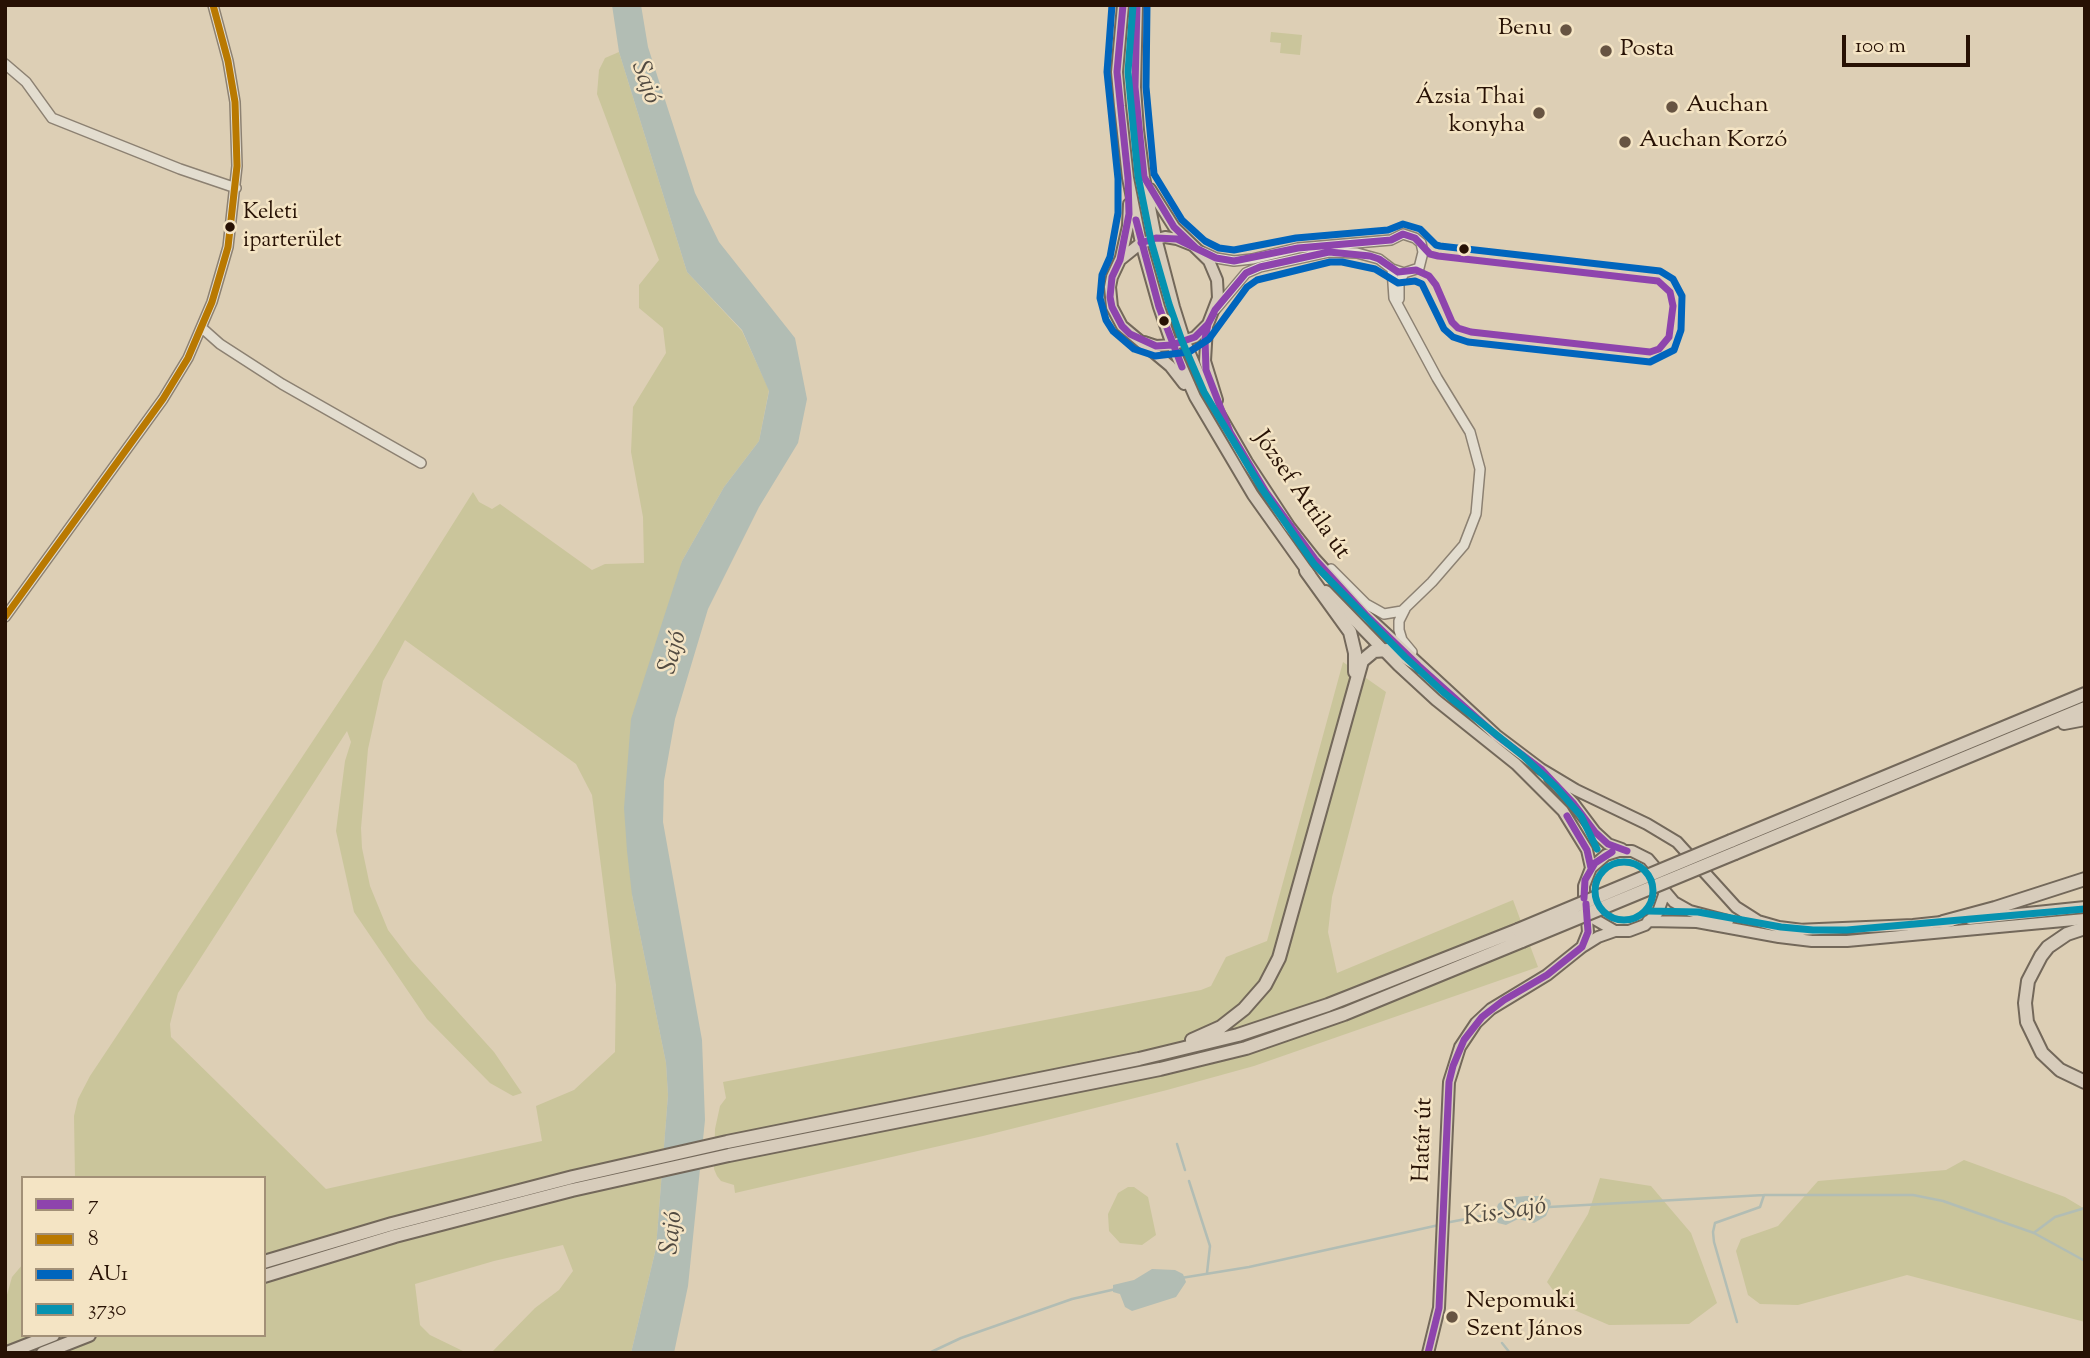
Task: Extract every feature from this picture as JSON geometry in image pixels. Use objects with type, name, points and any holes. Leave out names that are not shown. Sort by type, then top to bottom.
[{"type":"highway","points":[[1306,571],[1350,632],[1355,653],[1354,683]]},
{"type":"highway","points":[[1139,1059],[1221,1027],[1244,1009],[1272,973],[1286,942],[1354,683],[1365,657],[1374,651],[1395,651],[1419,666]]},
{"type":"highway","points":[[728,1148],[1160,1069],[1246,1048],[1344,1014],[1520,935],[1733,847],[2085,694]]},
{"type":"highway","points":[[1733,847],[2085,708]]},
{"type":"highway","points":[[2033,730],[2085,719]]},
{"type":"highway","points":[[1943,922],[2085,879]]},
{"type":"highway","points":[[2085,928],[2058,940],[2041,956],[2028,981],[2025,1003],[2028,1022],[2042,1053],[2060,1070],[2085,1082]]},
{"type":"highway","points":[[266,1261],[405,1220],[1238,1035],[1520,935]]},
{"type":"highway","points":[[266,1275],[572,1183]]},
{"type":"highway","points":[[7,1353],[48,1337]]},
{"type":"highway","points":[[43,1353],[84,1337]]},
{"type":"main road","name":"József Attila út","points":[[1123,5],[1117,72],[1128,178],[1141,243],[1172,345],[1195,397],[1252,495],[1306,571],[1382,650],[1436,700],[1525,772],[1549,795],[1572,822],[1587,850],[1591,868]]},
{"type":"main road","name":"József Attila út","points":[[1137,5],[1135,87],[1144,177],[1156,238],[1185,342],[1205,389],[1266,492],[1315,559],[1367,616],[1419,666],[1496,735],[1541,769]]},
{"type":"main road","points":[[1144,177],[1174,227],[1209,261],[1217,280],[1218,298],[1205,339],[1206,370],[1230,432]]},
{"type":"main road","points":[[1128,178],[1129,214],[1120,260],[1110,287],[1112,307],[1122,326],[1170,366],[1195,397]]},
{"type":"main road","points":[[1120,260],[1141,243],[1156,238],[1177,239],[1196,248]]},
{"type":"main road","points":[[1139,340],[1156,346],[1185,342],[1195,337],[1208,324]]},
{"type":"main road","points":[[1541,769],[1608,844],[1643,856],[1659,872],[1664,889],[1674,902],[1690,911],[1708,916],[1770,929],[1803,930],[1913,925],[2085,907]]},
{"type":"main road","points":[[1541,769],[1677,842],[1736,907],[1758,921],[1803,930]]},
{"type":"main road","points":[[1582,947],[1588,932],[1584,886],[1591,868],[1606,855],[1627,851]]},
{"type":"main road","points":[[1586,904],[1596,920],[1615,931],[1634,930],[1654,917],[1661,907],[1664,889]]},
{"type":"main road","points":[[1648,921],[1697,922],[1779,937],[1836,941],[2085,919]]},
{"type":"main road","name":"Határ út","points":[[1427,1353],[1436,1326],[1440,1288],[1449,1082],[1457,1054],[1476,1023],[1504,1000],[1547,975],[1598,937],[1615,931]]},
{"type":"street","points":[[5,617],[163,399],[188,358],[202,328],[223,270],[236,188],[235,103],[228,61],[213,5]]},
{"type":"street","points":[[5,64],[26,82],[52,118],[180,169],[236,188]]},
{"type":"street","points":[[1196,248],[1216,258],[1234,261],[1298,248],[1391,240],[1400,235],[1415,238],[1423,247],[1421,265],[1416,270],[1404,273],[1357,253],[1329,252],[1261,267],[1246,273],[1215,310]]},
{"type":"street","points":[[1315,559],[1326,565],[1373,609],[1381,613],[1398,612],[1449,565],[1464,545],[1476,513],[1479,460],[1470,432],[1394,298],[1385,252],[1391,240]]},
{"type":"street","points":[[1401,311],[1399,283],[1404,273]]},
{"type":"street","points":[[202,328],[220,344],[282,384],[421,463]]},
{"type":"street","points":[[1405,607],[1398,625],[1402,640],[1449,687],[1454,698]]},
{"type":"shaded area","points":[[1271,32],[1302,35],[1300,55],[1280,53],[1281,43],[1270,42]]},
{"type":"shaded area","points":[[619,52],[687,272],[742,331],[769,390],[759,441],[724,487],[682,561],[632,895],[666,1063],[668,1095],[656,1248],[631,1353],[491,1353],[535,1308],[559,1290],[573,1271],[563,1245],[494,1261],[415,1284],[420,1325],[430,1335],[467,1353],[5,1353],[5,1302],[12,1277],[21,1266],[21,1337],[266,1337],[266,1176],[75,1176],[74,1116],[78,1099],[90,1076],[374,649],[473,492],[479,502],[492,509],[500,504],[592,570],[605,564],[644,563],[643,517],[631,452],[633,407],[666,353],[663,328],[639,308],[639,285],[659,260],[597,94],[599,70],[605,58]],"holes":[[[405,640],[576,764],[592,795],[616,985],[615,1052],[574,1090],[536,1106],[542,1141],[326,1189],[171,1037],[170,1024],[178,993],[347,731],[351,742],[345,761],[336,831],[354,912],[427,1019],[490,1083],[513,1096],[522,1093],[494,1052],[411,960],[388,930],[370,886],[361,828],[368,749],[383,681]]]},
{"type":"shaded area","points":[[1343,662],[1386,692],[1332,897],[1328,932],[1337,973],[1513,900],[1538,967],[1254,1066],[1167,1090],[735,1193],[734,1185],[721,1181],[714,1169],[715,1129],[720,1106],[726,1098],[723,1082],[1201,990],[1211,986],[1226,957],[1267,941]]},
{"type":"shaded area","points":[[1964,1160],[2065,1197],[2085,1209],[2085,1322],[1907,1275],[1798,1305],[1760,1304],[1748,1295],[1736,1251],[1741,1239],[1778,1226],[1818,1181],[1946,1170]]},
{"type":"shaded area","points":[[1600,1178],[1651,1186],[1691,1233],[1717,1303],[1689,1324],[1609,1325],[1565,1306],[1547,1282],[1588,1214]]},
{"type":"shaded area","points":[[1128,1187],[1134,1187],[1148,1197],[1156,1235],[1142,1245],[1120,1243],[1109,1231],[1108,1214],[1118,1193]]},
{"type":"water","name":"Sajó","points":[[612,5],[641,5],[648,47],[695,193],[719,242],[795,338],[807,399],[798,443],[759,507],[708,609],[675,719],[664,781],[663,822],[702,1040],[705,1120],[688,1286],[674,1353],[631,1353],[656,1248],[668,1095],[666,1063],[632,895],[627,851],[624,808],[631,719],[682,561],[724,487],[759,441],[769,391],[742,330],[687,272],[619,52]]},
{"type":"water","points":[[1540,1196],[1550,1200],[1546,1216],[1534,1223],[1518,1219],[1506,1225],[1498,1223],[1494,1217],[1498,1204],[1506,1198]]},
{"type":"water","points":[[1152,1269],[1175,1270],[1183,1274],[1186,1282],[1176,1297],[1132,1311],[1125,1307],[1120,1294],[1113,1292],[1113,1285],[1134,1280]]},
{"type":"waterway","points":[[1177,1144],[1185,1170]]},
{"type":"waterway","points":[[1189,1181],[1210,1246],[1207,1273]]},
{"type":"waterway","name":"Kis-Sajó","points":[[1549,1207],[1764,1195],[1913,1195],[1943,1201],[2034,1233],[2085,1261]]},
{"type":"waterway","points":[[1737,1322],[1713,1232],[1715,1223],[1760,1207],[1764,1195]]},
{"type":"waterway","points":[[2035,1232],[2055,1217],[2085,1208]]},
{"type":"waterway","name":"Kis-Sajó","points":[[1445,1223],[1497,1213]]},
{"type":"waterway","name":"Kis-Sajó","points":[[1181,1278],[1249,1267],[1439,1225]]},
{"type":"waterway","name":"Kis-Sajó","points":[[929,1353],[961,1338],[1072,1299],[1116,1289]]},
{"type":"waterway","points":[[1502,1343],[1510,1353]]},
{"type":"transit line","name":"8","points":[[5,617],[163,399],[188,358],[212,302],[228,247],[237,166],[235,102],[228,61],[213,5]]},
{"type":"transit line","name":"AU1","points":[[1112,5],[1107,72],[1118,179],[1118,213],[1110,257],[1102,275],[1100,298],[1106,320],[1113,331],[1134,349],[1155,356],[1189,352],[1209,339],[1247,287],[1257,280],[1330,262],[1342,262],[1375,269],[1398,283],[1415,281],[1422,284],[1444,329],[1453,337],[1468,342],[1650,362],[1674,350],[1681,330],[1682,296],[1673,279],[1660,271],[1440,246],[1420,229],[1403,224],[1388,230],[1296,238],[1234,250],[1219,248],[1205,241],[1182,220],[1154,174],[1146,87],[1147,5]]},
{"type":"transit line","name":"7","points":[[1123,5],[1117,72],[1129,214],[1120,260],[1112,277],[1112,307],[1122,326],[1130,334],[1156,346],[1172,345],[1195,337],[1208,324],[1214,313]]},
{"type":"transit line","name":"7","points":[[1137,5],[1135,87],[1144,177],[1174,227],[1196,248]]},
{"type":"transit line","name":"3730","points":[[1133,6],[1128,72],[1138,176],[1151,241],[1169,304],[1204,392],[1262,489],[1314,564],[1405,657],[1556,787],[1581,816],[1597,849]]},
{"type":"transit line","name":"7","points":[[1136,220],[1159,307],[1182,367]]},
{"type":"transit line","name":"7","points":[[1141,243],[1156,238],[1177,239],[1216,258],[1234,261],[1298,248],[1391,240],[1403,234],[1415,238],[1430,254],[1438,256],[1658,281],[1670,292],[1673,306],[1669,337],[1659,349],[1650,352],[1471,332],[1458,328],[1452,322],[1436,285],[1429,276],[1416,270],[1398,272],[1370,256],[1329,252],[1260,267],[1246,273],[1215,310],[1205,339],[1206,370],[1230,432],[1266,492],[1315,559],[1367,616],[1419,666],[1496,735],[1541,769],[1574,804],[1595,832],[1608,844],[1627,851]]},
{"type":"transit line","name":"7","points":[[1567,816],[1587,850],[1591,868]]},
{"type":"transit line","name":"7","points":[[1584,898],[1585,880],[1595,863],[1612,852]]},
{"type":"transit line","name":"3730","points":[[1624,862],[1645,870],[1653,891],[1645,912],[1624,920],[1603,912],[1595,891],[1603,870],[1624,862]]},
{"type":"transit line","name":"7","points":[[1428,1353],[1439,1308],[1449,1082],[1453,1066],[1464,1040],[1482,1017],[1504,1000],[1547,975],[1582,947],[1588,932],[1586,904]]},
{"type":"transit line","name":"3730","points":[[1648,911],[1698,912],[1781,927],[1847,930],[2084,909]]},
{"type":"place","name":"Benu","points":[[1566,30]]},
{"type":"place","name":"Posta","points":[[1606,51]]},
{"type":"place","name":"Auchan","points":[[1672,107]]},
{"type":"place","name":"Ázsia Thai konyha","points":[[1539,113]]},
{"type":"place","name":"Auchan Korzó","points":[[1625,142]]},
{"type":"place","name":"Keleti iparterület","points":[[230,227]]},
{"type":"place","name":"Nepomuki Szent János","points":[[1452,1317]]}]
